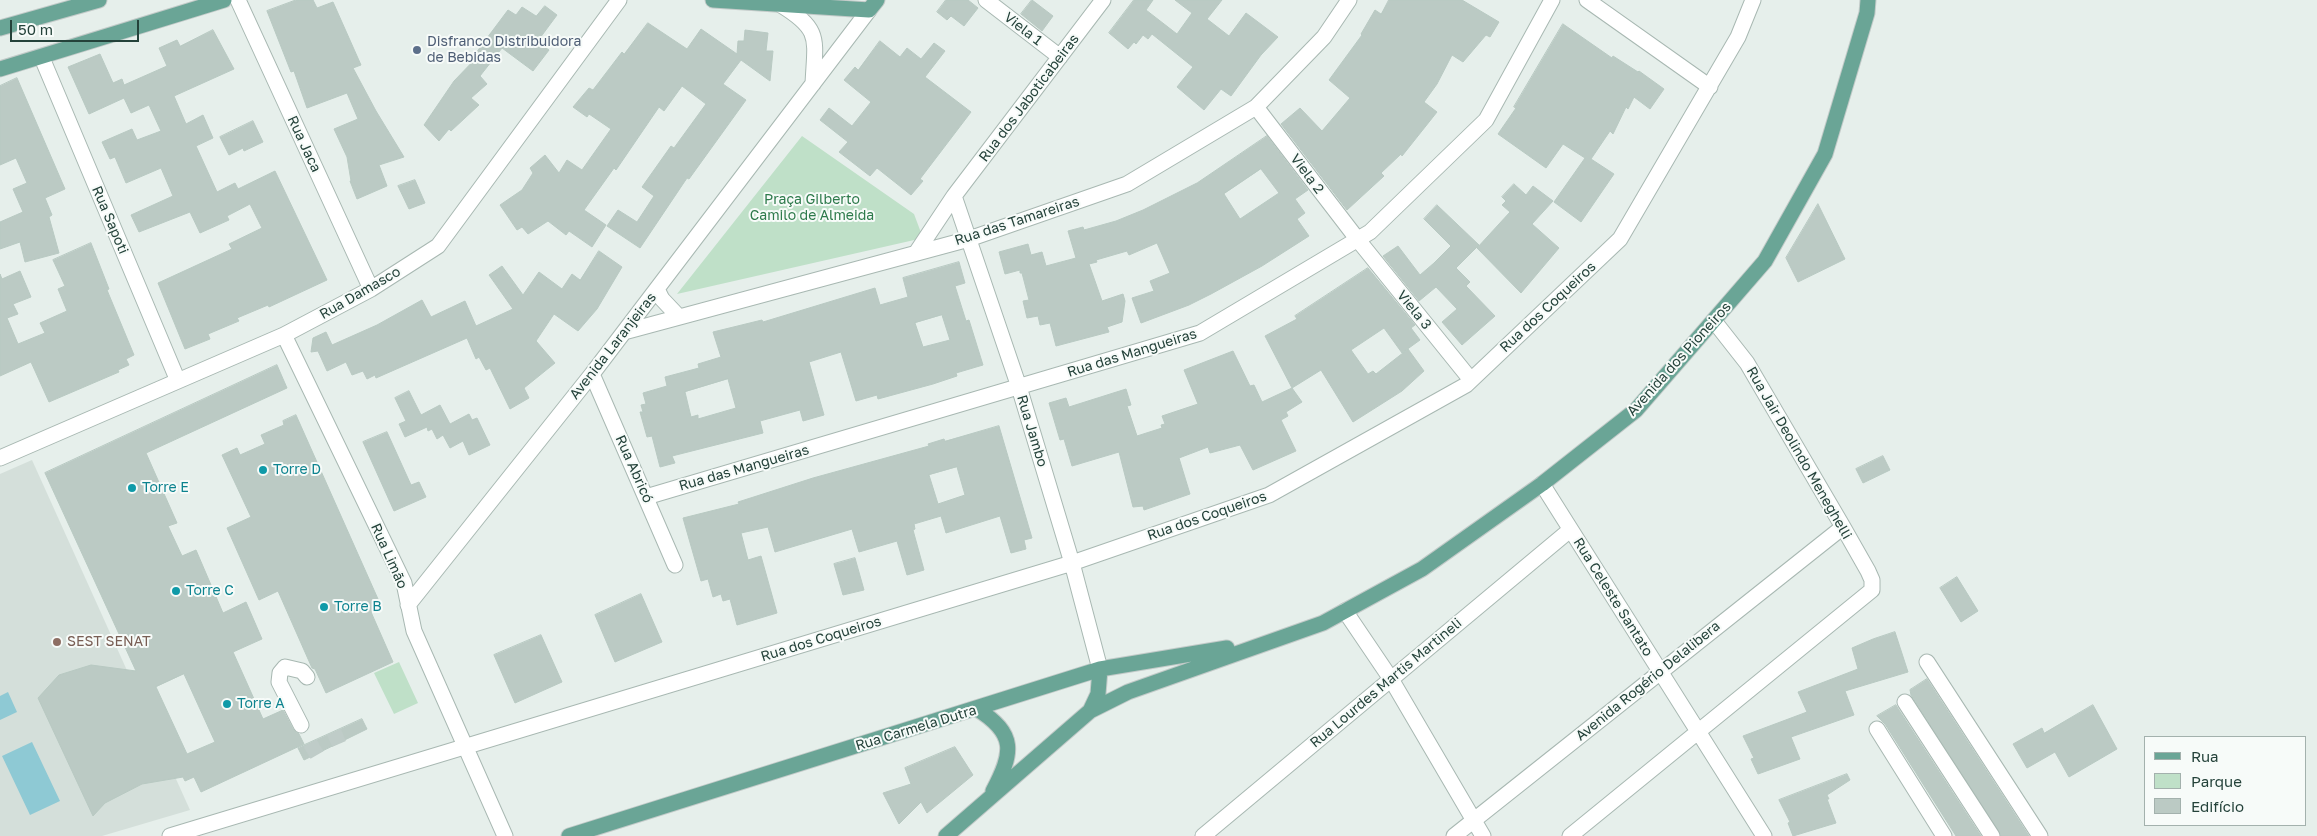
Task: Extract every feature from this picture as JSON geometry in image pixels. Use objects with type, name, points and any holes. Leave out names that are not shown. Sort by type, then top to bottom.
[{"type":"main road","points":[[0,28],[99,0]]},
{"type":"main road","points":[[0,69],[42,58],[224,0]]},
{"type":"main road","points":[[713,0],[781,4],[873,5]]},
{"type":"main road","name":"Avenida dos Pioneiros","points":[[1268,641],[1323,623],[1422,569],[1542,484],[1636,410],[1766,261],[1825,154],[1867,13],[1868,0]]},
{"type":"main road","points":[[946,836],[1090,711],[1128,692],[1268,641]]},
{"type":"main road","name":"Rua Carmela Dutra","points":[[569,836],[1100,670],[1268,641]]},
{"type":"main road","points":[[1090,711],[1098,694],[1100,670]]},
{"type":"main road","points":[[977,709],[997,723],[1006,738],[1006,764],[989,799]]},
{"type":"street","name":"Rua Jaca","points":[[238,0],[370,289]]},
{"type":"street","name":"Rua Damasco","points":[[1,456],[284,335],[370,289],[438,246],[619,0]]},
{"type":"street","name":"Viela 1","points":[[986,0],[1060,58]]},
{"type":"street","name":"Rua dos Jaboticabeiras","points":[[916,253],[954,196],[1103,0]]},
{"type":"street","name":"Rua das Tamareiras","points":[[624,332],[969,239],[1128,184],[1256,107],[1324,37],[1349,0]]},
{"type":"street","name":"Rua das Mangueiras","points":[[646,497],[1200,333],[1370,232],[1486,120],[1552,0]]},
{"type":"street","points":[[1587,0],[1710,87]]},
{"type":"street","name":"Rua dos Coqueiros","points":[[170,836],[1072,563],[1269,496],[1466,385],[1620,239],[1738,37],[1753,0]]},
{"type":"street","points":[[781,4],[802,18],[813,33],[813,84]]},
{"type":"street","name":"Avenida Laranjeiras","points":[[408,605],[592,374],[873,5]]},
{"type":"street","name":"Rua Sapoti","points":[[42,58],[178,381]]},
{"type":"street","name":"Viela 2","points":[[1256,107],[1358,240]]},
{"type":"street","name":"Rua Jambo","points":[[954,196],[1019,387],[1072,563],[1100,670]]},
{"type":"street","name":"Viela 3","points":[[1358,240],[1471,380]]},
{"type":"street","points":[[657,289],[662,299],[679,317]]},
{"type":"street","name":"Rua Jair Deolindo Meneghelli","points":[[1698,732],[1872,590],[1872,580],[1868,571],[1747,363],[1714,321]]},
{"type":"street","name":"Rua Limão","points":[[284,335],[404,583],[414,632],[505,836]]},
{"type":"street","name":"Rua Abricó","points":[[592,374],[675,565]]},
{"type":"street","name":"Rua Celeste Santato","points":[[1542,484],[1764,836]]},
{"type":"street","name":"Avenida Rogério Delalibera","points":[[1454,836],[1659,671],[1843,527]]},
{"type":"street","name":"Rua Lourdes Martis Martineli","points":[[1203,836],[1570,530]]},
{"type":"street","points":[[1345,610],[1391,679],[1483,836]]},
{"type":"street","points":[[1927,662],[2040,836]]},
{"type":"street","points":[[301,725],[279,682],[280,673],[285,667],[302,671],[306,678]]},
{"type":"street","points":[[1905,702],[1992,836]]},
{"type":"street","points":[[1878,729],[1944,836]]},
{"type":"street","points":[[1570,836],[1698,732]]},
{"type":"shaded area","name":"SEST SENAT","points":[[32,460],[190,810],[102,836],[0,836],[0,474]]},
{"type":"green space","name":"Praça Gilberto Camilo de Almeida","points":[[802,136],[914,214],[923,238],[677,294]]},
{"type":"green space","points":[[399,662],[418,703],[394,714],[374,673]]},
{"type":"water","points":[[8,692],[17,712],[0,720],[0,696]]},
{"type":"water","points":[[32,742],[60,801],[30,815],[2,756]]},
{"type":"building","points":[[296,0],[313,0],[317,8],[333,2],[361,65],[353,68],[404,157],[379,165],[387,186],[357,199],[350,181],[347,157],[334,129],[358,119],[347,93],[307,108],[294,71],[291,72],[267,11]]},
{"type":"building","points":[[946,0],[968,0],[978,8],[964,26],[951,16],[947,20],[937,12]]},
{"type":"building","points":[[1032,0],[1053,16],[1042,31],[1021,14]]},
{"type":"building","points":[[1134,0],[1153,0],[1146,10],[1177,34],[1192,13],[1175,0],[1222,0],[1207,19],[1229,36],[1246,13],[1278,37],[1261,55],[1231,96],[1221,89],[1204,110],[1177,87],[1193,67],[1152,34],[1148,39],[1143,35],[1136,44],[1134,42],[1128,49],[1109,33]]},
{"type":"building","points":[[1389,0],[1462,0],[1499,22],[1490,37],[1486,35],[1463,62],[1452,55],[1437,84],[1424,102],[1437,112],[1402,156],[1401,154],[1381,173],[1384,176],[1347,210],[1281,124],[1300,108],[1322,131],[1350,98],[1329,80],[1362,35],[1375,10],[1381,14]]},
{"type":"building","points":[[545,6],[557,15],[537,42],[549,50],[533,71],[502,48],[480,76],[487,84],[471,98],[479,105],[451,131],[449,129],[439,141],[424,125],[454,81],[479,55],[476,53],[508,10],[516,15],[522,7],[536,16]]},
{"type":"building","points":[[648,23],[687,49],[701,29],[737,54],[738,41],[744,41],[745,30],[768,33],[766,51],[773,51],[770,81],[741,60],[723,84],[746,100],[689,179],[687,178],[640,248],[607,226],[618,210],[637,222],[654,196],[642,187],[671,146],[674,148],[706,104],[682,86],[664,111],[659,107],[616,170],[614,168],[584,210],[606,225],[592,247],[569,231],[566,235],[548,221],[528,234],[522,227],[517,230],[500,205],[522,190],[533,173],[530,168],[545,155],[559,173],[567,160],[582,170],[611,129],[589,114],[587,117],[573,107],[589,88],[593,90],[622,52],[624,54]]},
{"type":"building","points":[[1563,24],[1612,58],[1613,56],[1639,71],[1664,89],[1650,109],[1634,97],[1628,109],[1626,107],[1613,134],[1610,131],[1591,159],[1614,174],[1581,222],[1554,202],[1585,158],[1563,144],[1546,168],[1498,134],[1516,108],[1514,107]]},
{"type":"building","points":[[213,30],[234,69],[174,96],[186,124],[203,115],[213,138],[196,146],[217,192],[235,183],[238,189],[275,171],[327,280],[269,307],[268,305],[237,318],[239,321],[208,334],[210,339],[185,349],[158,283],[232,249],[229,244],[262,228],[250,204],[227,216],[229,220],[200,233],[190,212],[139,232],[131,215],[173,196],[161,168],[126,183],[115,157],[110,159],[102,142],[132,129],[137,140],[161,131],[149,105],[131,113],[124,98],[89,114],[68,67],[100,54],[113,83],[122,79],[124,85],[167,66],[159,48],[177,40],[180,46]]},
{"type":"building","points":[[880,41],[900,57],[907,48],[921,59],[934,43],[945,51],[925,77],[971,112],[920,179],[923,181],[911,195],[877,168],[870,176],[839,152],[848,142],[820,120],[829,108],[852,126],[871,102],[844,80],[855,67],[858,70]]},
{"type":"building","points":[[17,78],[65,189],[45,198],[52,215],[49,217],[59,253],[25,262],[20,242],[0,249],[0,222],[23,212],[13,189],[27,183],[16,158],[0,165],[0,86]]},
{"type":"building","points":[[253,121],[263,142],[244,151],[243,148],[229,155],[220,137]]},
{"type":"building","points":[[1267,136],[1308,190],[1295,199],[1305,213],[1297,219],[1309,236],[1262,266],[1211,294],[1189,305],[1141,323],[1132,298],[1154,291],[1150,281],[1170,273],[1157,243],[1129,255],[1127,251],[1096,260],[1097,262],[1089,264],[1102,301],[1123,294],[1125,301],[1122,322],[1107,327],[1109,332],[1056,346],[1050,323],[1040,325],[1038,316],[1027,318],[1023,301],[1029,300],[1022,273],[1020,273],[1020,270],[1005,274],[999,252],[1028,244],[1031,255],[1042,252],[1046,266],[1076,258],[1068,231],[1083,227],[1084,230],[1116,221],[1143,210],[1197,183]],"holes":[[[1261,169],[1279,193],[1240,219],[1224,194]]]},
{"type":"building","points":[[415,180],[425,203],[409,209],[398,186]]},
{"type":"building","points":[[1514,184],[1526,195],[1533,186],[1553,201],[1532,224],[1559,248],[1521,293],[1477,248],[1510,212],[1502,205],[1506,201],[1502,197]]},
{"type":"building","points":[[1818,204],[1845,259],[1798,282],[1786,258]]},
{"type":"building","points":[[1437,205],[1479,245],[1456,268],[1470,282],[1466,286],[1495,316],[1462,345],[1442,322],[1457,309],[1436,287],[1419,301],[1383,256],[1398,246],[1420,275],[1434,263],[1451,246],[1424,219]]},
{"type":"building","points":[[91,243],[109,289],[107,290],[134,355],[126,359],[129,365],[118,370],[119,372],[49,402],[31,362],[0,376],[0,274],[2,279],[20,271],[31,297],[13,304],[18,314],[7,318],[18,344],[45,333],[40,323],[67,311],[58,289],[65,286],[53,260]]},
{"type":"building","points":[[599,251],[622,267],[597,309],[578,331],[554,314],[536,341],[555,363],[524,388],[529,398],[510,409],[490,368],[486,370],[479,357],[476,359],[467,338],[376,378],[375,375],[367,379],[363,371],[352,375],[346,362],[327,371],[318,351],[311,352],[313,338],[326,332],[332,345],[377,325],[422,300],[431,317],[465,301],[476,326],[513,309],[489,275],[502,266],[523,295],[539,272],[562,289],[572,274],[580,280]]},
{"type":"building","points":[[959,262],[965,283],[955,286],[966,321],[969,320],[983,365],[956,373],[957,376],[933,384],[878,399],[877,395],[856,401],[841,352],[809,362],[824,415],[803,421],[800,410],[760,421],[763,433],[672,456],[675,463],[660,467],[652,436],[647,437],[640,412],[643,412],[641,405],[646,404],[643,393],[667,386],[665,377],[699,368],[698,364],[721,357],[713,332],[762,320],[763,322],[875,288],[880,305],[908,297],[903,278]],"holes":[[[942,315],[950,340],[923,347],[915,323]],[[728,379],[736,408],[698,419],[698,415],[691,417],[685,392]]]},
{"type":"building","points":[[1368,268],[1415,325],[1411,328],[1420,340],[1402,353],[1384,328],[1351,350],[1368,374],[1373,371],[1376,374],[1408,349],[1424,371],[1402,391],[1353,422],[1321,370],[1292,388],[1265,336],[1297,319],[1295,316]]},
{"type":"building","points":[[1233,351],[1250,386],[1254,385],[1262,402],[1292,388],[1302,402],[1286,412],[1288,416],[1281,420],[1296,451],[1253,470],[1240,445],[1210,453],[1208,447],[1179,458],[1190,494],[1144,510],[1143,506],[1133,507],[1119,452],[1072,466],[1064,439],[1060,440],[1049,403],[1066,398],[1069,407],[1126,389],[1131,405],[1127,406],[1137,436],[1162,428],[1161,425],[1165,424],[1162,416],[1198,404],[1184,370]]},
{"type":"building","points":[[277,365],[287,388],[146,453],[177,523],[168,526],[182,556],[196,550],[223,613],[246,602],[262,639],[233,652],[263,719],[283,710],[304,744],[201,792],[194,777],[185,781],[183,777],[142,784],[105,803],[93,816],[38,698],[59,675],[91,665],[136,671],[45,473]],"holes":[[[184,674],[215,742],[187,754],[156,687]]]},
{"type":"building","points":[[409,391],[421,415],[440,405],[450,424],[469,414],[472,420],[477,418],[490,445],[469,455],[463,441],[450,448],[443,435],[437,439],[432,429],[428,431],[427,427],[405,437],[399,424],[406,421],[395,398]]},
{"type":"building","points":[[296,415],[382,608],[371,612],[393,662],[326,693],[315,669],[312,668],[278,591],[259,600],[227,528],[251,517],[222,455],[237,448],[240,455],[265,444],[261,435],[284,425],[283,421]]},
{"type":"building","points":[[999,426],[1032,538],[1024,540],[1026,549],[1011,553],[1000,516],[946,533],[941,516],[914,524],[915,529],[913,530],[924,570],[907,575],[897,541],[859,552],[852,529],[775,552],[768,527],[741,533],[748,560],[761,556],[777,613],[737,625],[730,599],[723,601],[721,594],[713,597],[708,579],[701,581],[683,518],[739,504],[738,502],[813,478],[929,446],[928,444],[944,439],[945,441]],"holes":[[[957,467],[965,495],[938,504],[929,475]]]},
{"type":"building","points":[[387,432],[411,485],[419,482],[426,497],[394,511],[363,442]]},
{"type":"building","points":[[1883,456],[1890,470],[1863,483],[1856,469]]},
{"type":"building","points":[[855,558],[864,590],[843,595],[834,564]]},
{"type":"building","points":[[1957,577],[1978,611],[1961,622],[1940,588]]},
{"type":"building","points":[[641,594],[662,642],[615,662],[595,615]]},
{"type":"building","points":[[1895,632],[1908,672],[1845,691],[1854,715],[1791,737],[1800,759],[1758,774],[1751,759],[1754,758],[1743,736],[1807,712],[1798,692],[1858,669],[1852,648]]},
{"type":"building","points":[[541,635],[562,682],[515,703],[494,655]]},
{"type":"building","points":[[1927,679],[2029,836],[2001,836],[1911,695],[1910,690]]},
{"type":"building","points":[[1896,705],[1981,836],[1956,836],[1885,724],[1877,716]]},
{"type":"building","points":[[2093,705],[2117,749],[2069,777],[2055,752],[2027,768],[2013,744],[2042,728],[2044,733]]},
{"type":"building","points":[[362,719],[367,729],[304,760],[298,748]]},
{"type":"building","points":[[955,747],[973,775],[927,813],[921,802],[899,824],[883,793],[911,784],[905,768]]},
{"type":"building","points":[[1847,774],[1850,780],[1827,795],[1836,823],[1793,836],[1788,823],[1790,822],[1779,800]]},
{"type":"tunnel","points":[[334,732],[339,744]]},
{"type":"tunnel","points":[[310,743],[317,755]]},
{"type":"place","name":"Disfranco Distribuidora de Bebidas","points":[[417,50]]},
{"type":"place","name":"Torre D","points":[[263,470]]},
{"type":"place","name":"Torre E","points":[[132,488]]},
{"type":"place","name":"Torre C","points":[[176,591]]},
{"type":"place","name":"Torre B","points":[[324,607]]},
{"type":"place","name":"SEST SENAT","points":[[57,642]]},
{"type":"place","name":"Torre A","points":[[227,704]]}]
